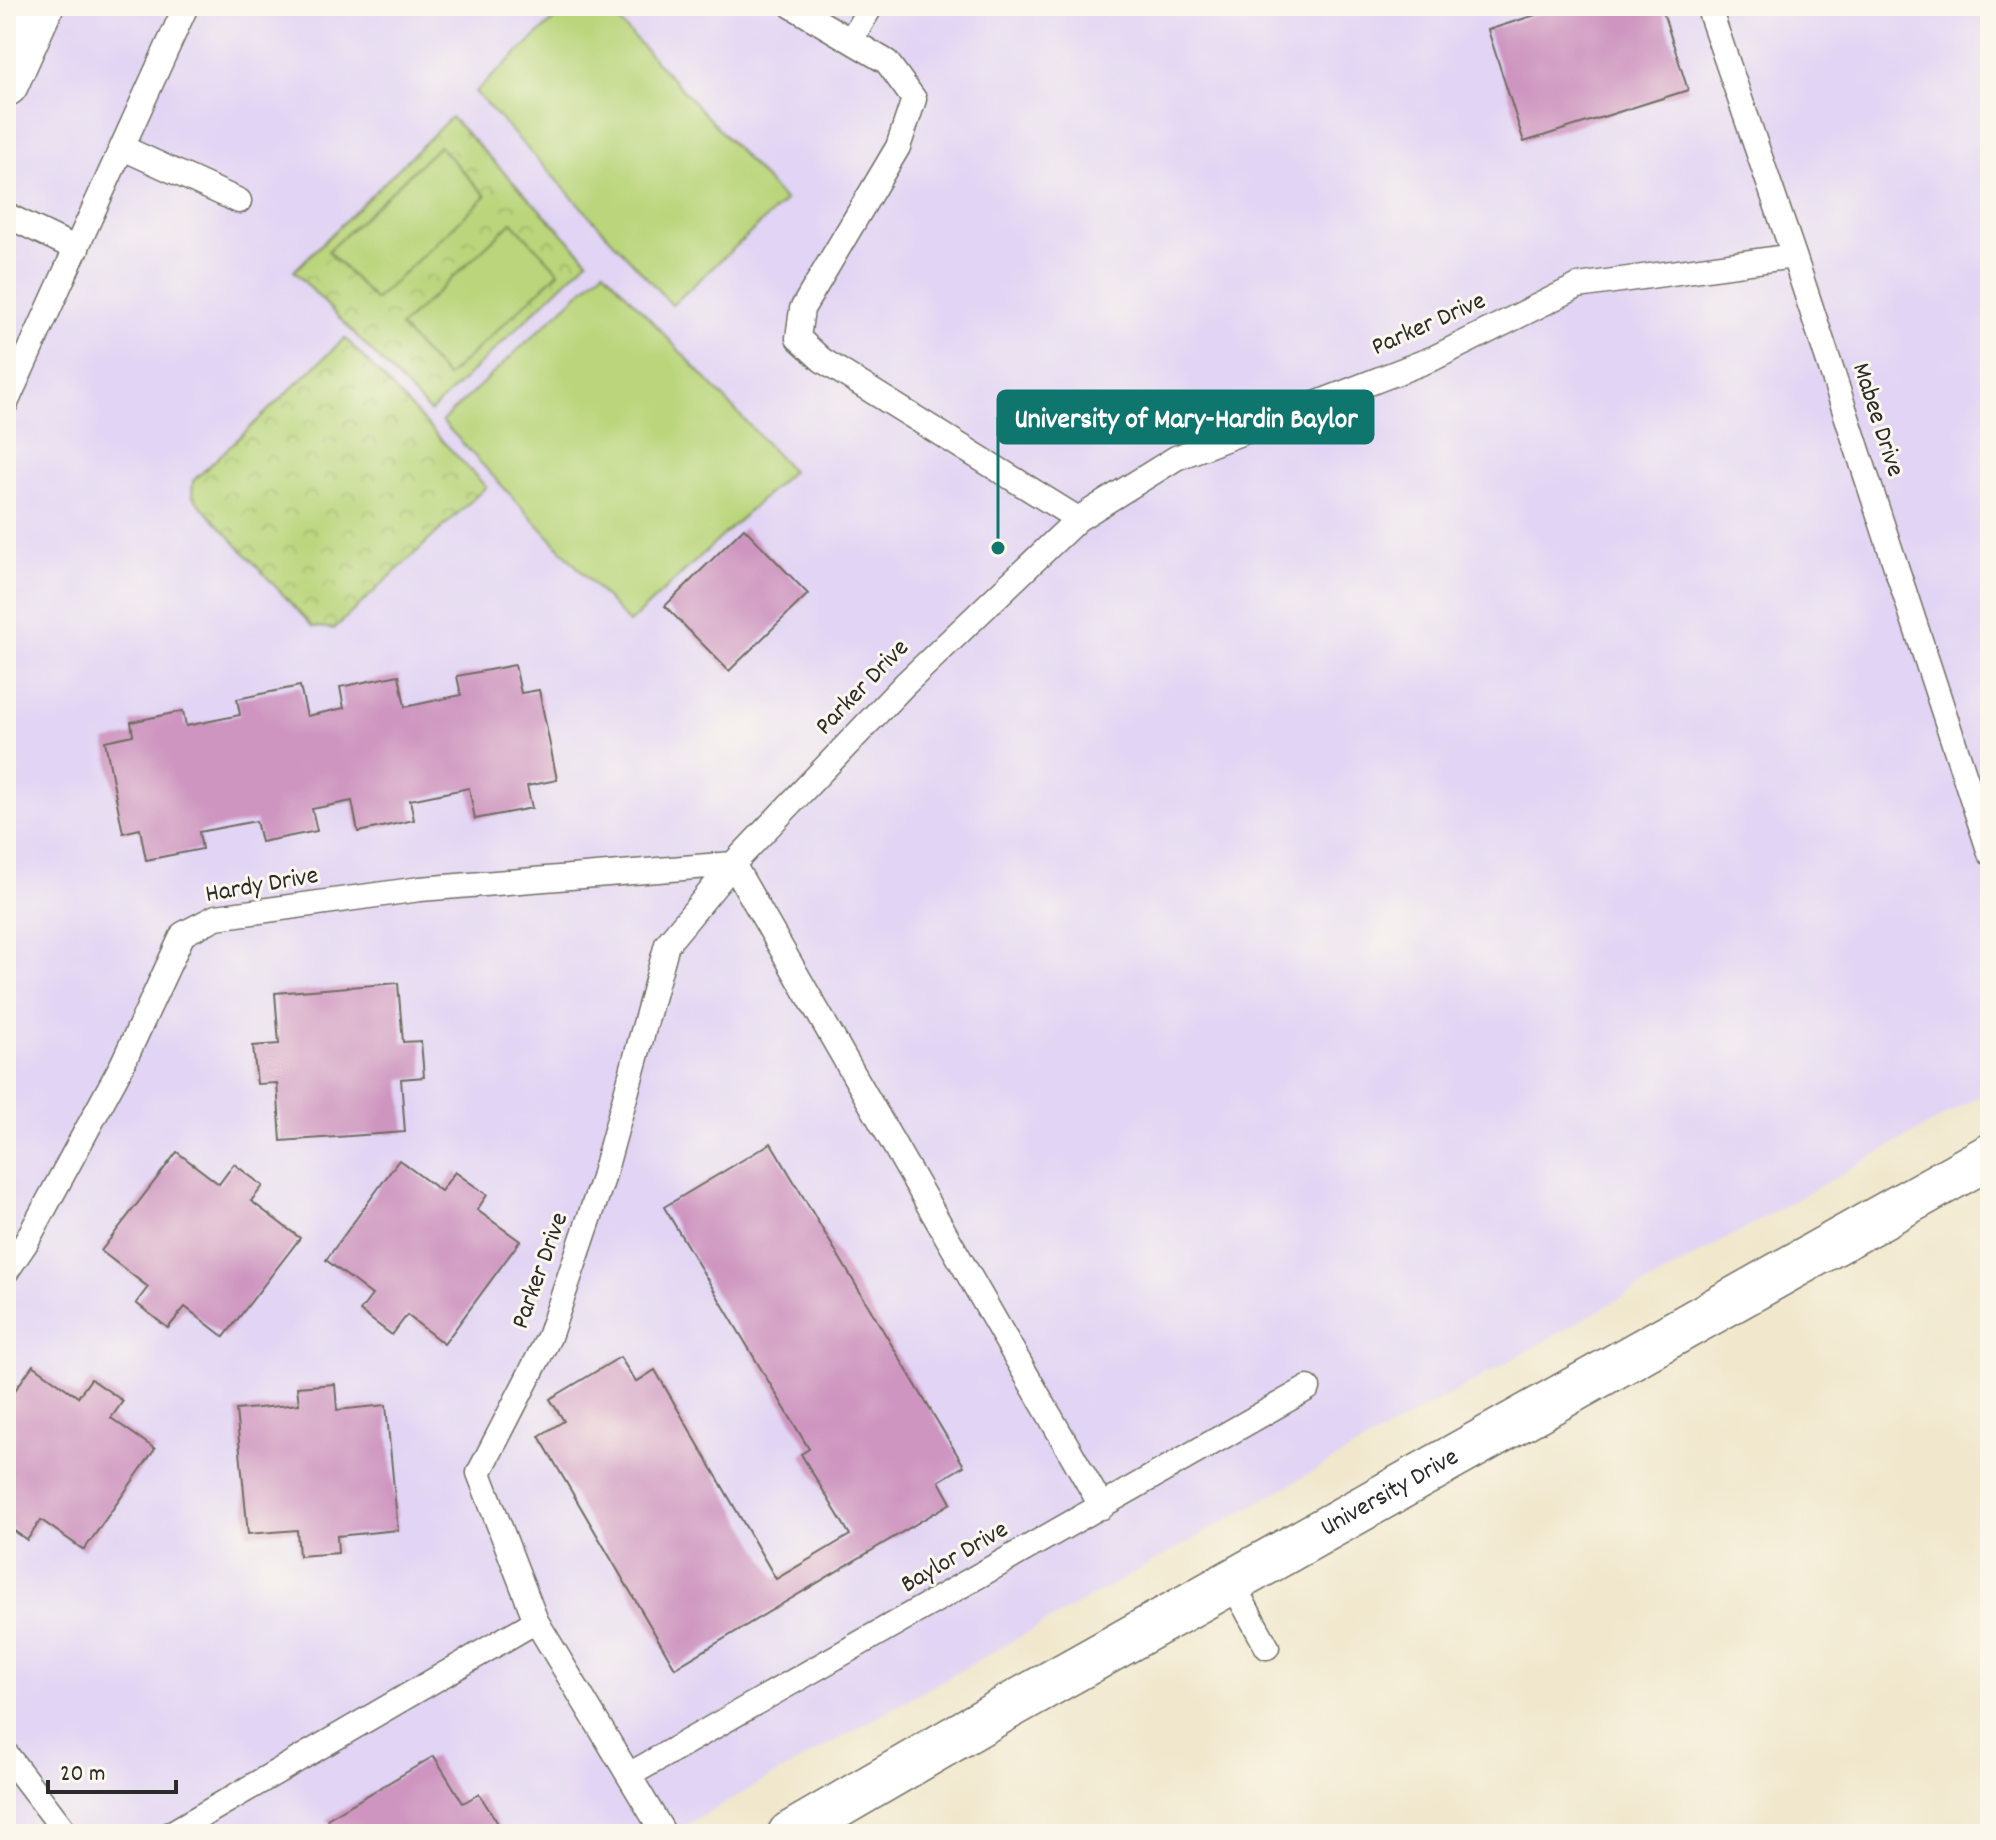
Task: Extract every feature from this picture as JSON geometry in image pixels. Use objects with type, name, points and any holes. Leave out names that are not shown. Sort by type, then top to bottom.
[{"type":"street","points":[[6,84],[41,6]]},
{"type":"street","name":"University Drive","points":[[790,1834],[1003,1710],[1990,1156]]},
{"type":"lane","points":[[6,403],[186,6]]},
{"type":"lane","points":[[792,6],[887,62],[914,99],[898,147],[802,309],[798,338],[822,360],[1078,519]]},
{"type":"lane","points":[[851,40],[871,6]]},
{"type":"lane","name":"Mabee Drive","points":[[1708,6],[1794,256],[1990,853]]},
{"type":"lane","points":[[123,148],[239,201]]},
{"type":"lane","points":[[6,215],[77,249]]},
{"type":"lane","name":"Parker Drive","points":[[664,1834],[536,1621],[479,1473],[549,1337],[602,1181],[667,944],[733,864],[905,684],[1078,519],[1176,458],[1434,358],[1578,286],[1794,256]]},
{"type":"lane","points":[[733,864],[1102,1507]]},
{"type":"lane","name":"Hardy Drive","points":[[6,1272],[25,1244],[122,1065],[183,934],[216,917],[420,889],[733,864]]},
{"type":"lane","name":"Baylor Drive","points":[[629,1775],[1308,1388]]},
{"type":"lane","points":[[1232,1583],[1267,1647]]},
{"type":"lane","points":[[170,1834],[536,1621]]},
{"type":"lane","points":[[6,1754],[67,1834]]},
{"type":"shaded area","points":[[6,6],[1990,6],[1990,1090],[670,1834],[6,1834]]},
{"type":"green space","points":[[569,6],[605,6],[785,201],[672,305],[475,92]]},
{"type":"green space","points":[[451,117],[588,260],[430,412],[294,271]]},
{"type":"green space","points":[[439,146],[486,196],[375,300],[328,251]]},
{"type":"green space","points":[[512,222],[559,272],[447,377],[400,327]]},
{"type":"green space","points":[[604,270],[792,471],[629,623],[442,421]]},
{"type":"green space","points":[[345,338],[486,487],[334,629],[312,626],[192,496],[193,481]]},
{"type":"building","points":[[1564,6],[1661,6],[1688,90],[1524,142],[1488,30]]},
{"type":"building","points":[[744,528],[808,594],[729,671],[665,606]]},
{"type":"building","points":[[515,665],[521,693],[539,690],[557,780],[527,786],[532,808],[475,819],[469,788],[410,800],[414,820],[358,832],[352,801],[312,809],[317,831],[261,842],[256,821],[199,832],[202,849],[146,860],[140,829],[123,833],[105,741],[133,735],[131,722],[183,711],[186,726],[240,715],[237,699],[300,686],[307,716],[344,708],[340,687],[399,675],[405,707],[461,695],[457,676]]},
{"type":"building","points":[[398,983],[403,1042],[421,1041],[424,1077],[401,1079],[405,1132],[281,1141],[277,1083],[257,1084],[253,1046],[279,1044],[275,993]]},
{"type":"building","points":[[771,1143],[964,1466],[939,1481],[951,1503],[675,1668],[539,1436],[564,1421],[550,1399],[620,1357],[636,1382],[655,1370],[776,1579],[850,1535],[801,1454],[809,1449],[664,1207]]},
{"type":"building","points":[[177,1152],[219,1184],[234,1164],[263,1186],[251,1201],[300,1238],[224,1337],[185,1307],[168,1328],[136,1303],[148,1287],[101,1251]]},
{"type":"building","points":[[399,1160],[441,1191],[455,1172],[487,1195],[477,1210],[520,1241],[444,1344],[407,1315],[392,1335],[360,1311],[372,1295],[326,1260]]},
{"type":"building","points":[[33,1365],[78,1397],[91,1379],[123,1401],[111,1418],[155,1449],[84,1550],[41,1520],[27,1540],[6,1525],[6,1403]]},
{"type":"building","points":[[335,1384],[337,1410],[386,1405],[398,1530],[337,1536],[338,1553],[299,1556],[297,1530],[248,1534],[236,1410],[299,1404],[297,1387]]},
{"type":"building","points":[[434,1756],[463,1803],[479,1794],[499,1825],[485,1834],[336,1834],[327,1819]]},
{"type":"place","name":"University of Mary-Hardin Baylor","points":[[998,548]]}]
